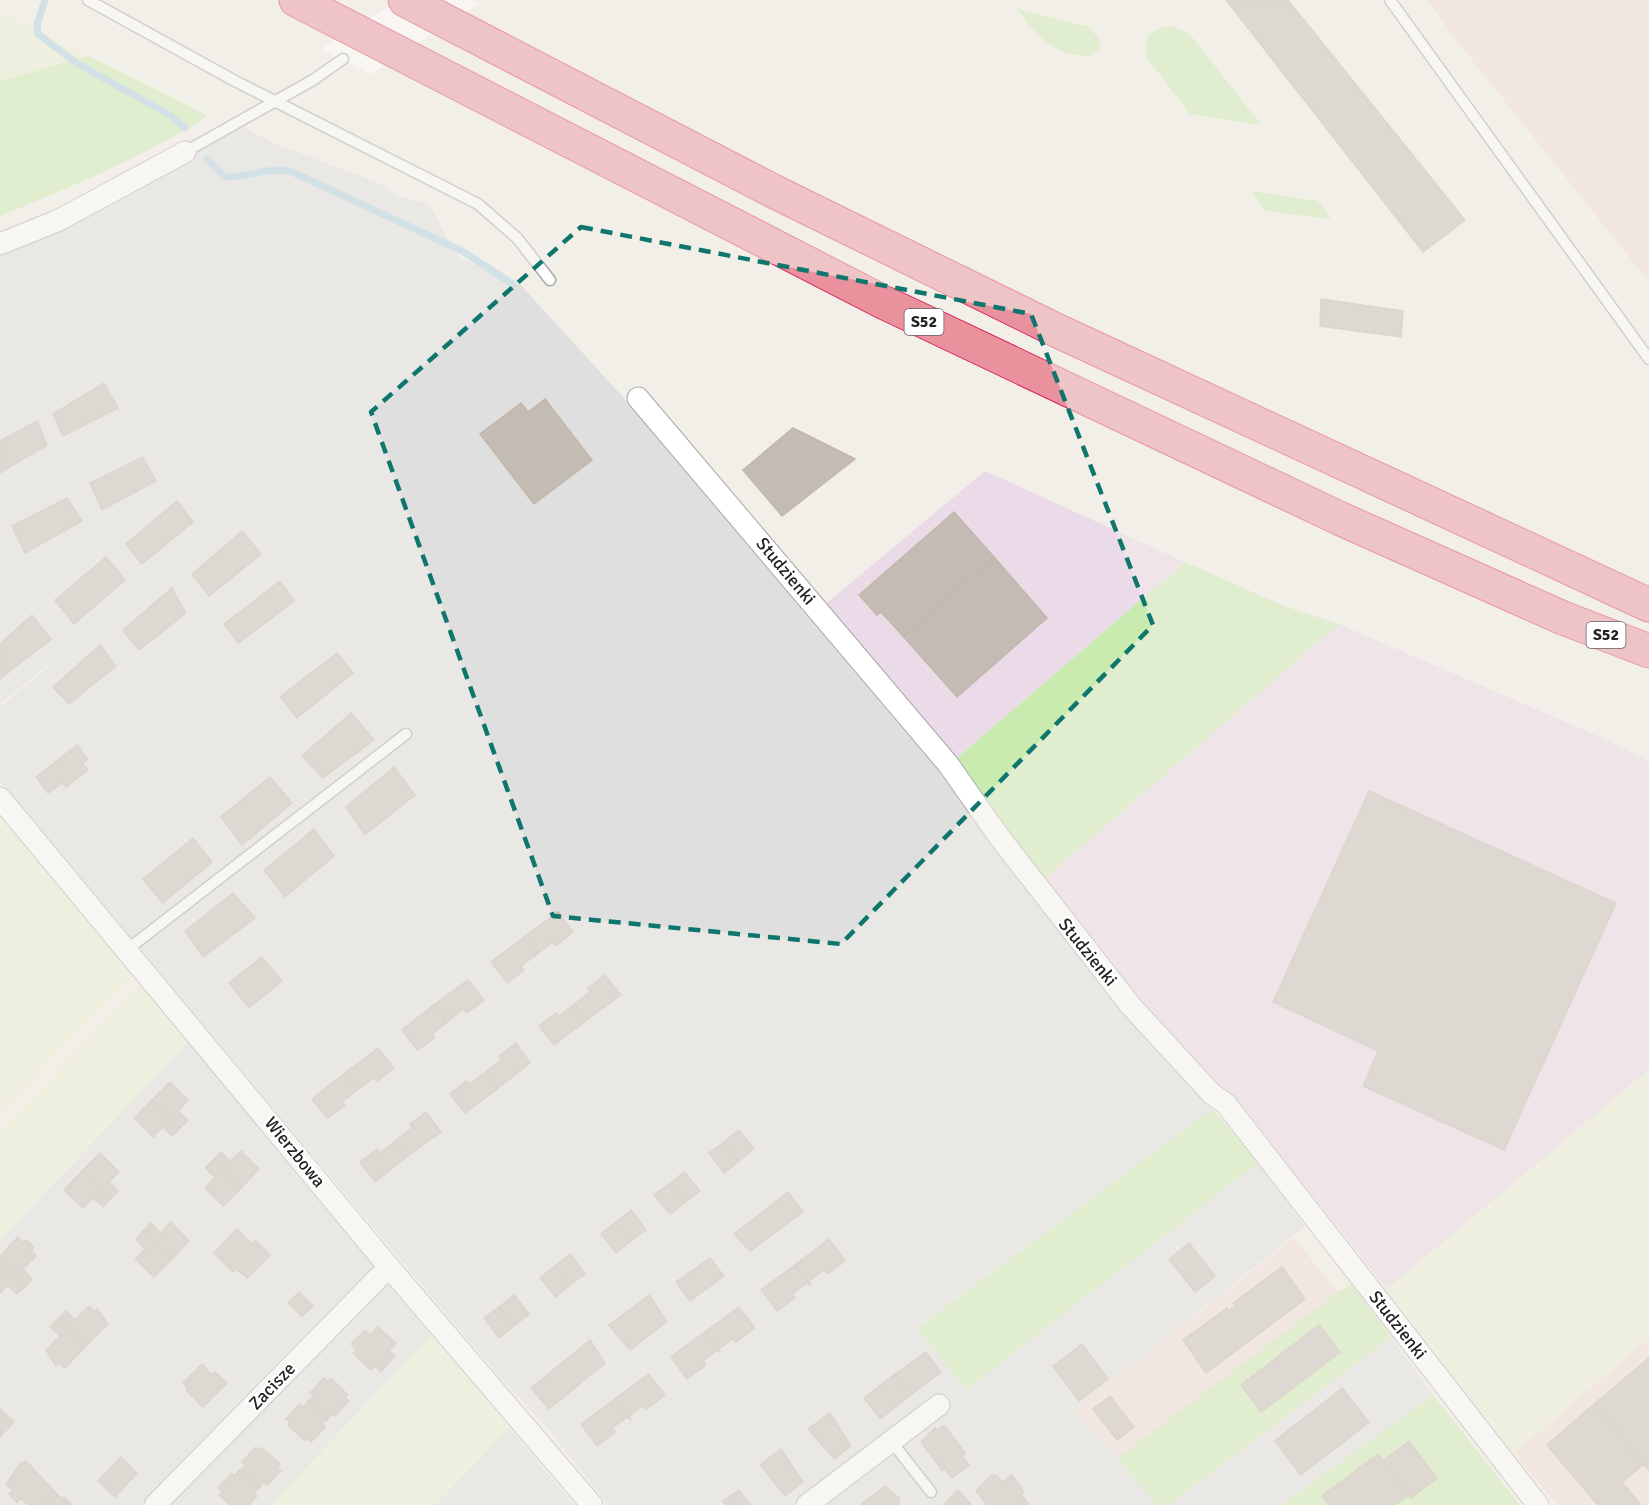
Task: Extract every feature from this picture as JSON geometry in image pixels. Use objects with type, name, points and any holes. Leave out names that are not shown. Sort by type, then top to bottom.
[{"type":"highway","name":"S52","points":[[296,0],[883,302],[1214,460],[1563,618],[1649,651]]},
{"type":"highway","name":"S52","points":[[405,0],[773,191],[1058,331],[1593,582],[1649,605]]},
{"type":"highway","points":[[1593,582],[1649,599]]},
{"type":"highway","points":[[1563,618],[1649,671]]},
{"type":"street","points":[[0,244],[58,220],[185,152]]},
{"type":"street","name":"Studzienki","points":[[638,398],[948,764],[1000,838],[1131,1006],[1211,1093],[1226,1104],[1538,1505]]},
{"type":"street","name":"Wierzbowa","points":[[0,798],[128,949],[389,1267],[592,1505]]},
{"type":"street","name":"Zacisze","points":[[155,1505],[389,1267]]},
{"type":"street","points":[[807,1505],[939,1405]]},
{"type":"lane","points":[[88,0],[277,101],[478,204],[517,238],[550,280]]},
{"type":"lane","points":[[1390,0],[1649,359]]},
{"type":"lane","points":[[185,152],[277,101],[343,59]]},
{"type":"lane","points":[[128,949],[406,734]]},
{"type":"lane","points":[[891,1441],[931,1492]]},
{"type":"highlighted area","points":[[581,227],[1031,314],[1153,625],[841,944],[553,916],[371,412]]},
{"type":"shaded area","points":[[1428,0],[1649,0],[1649,282],[1452,35]]},
{"type":"shaded area","points":[[241,126],[276,144],[381,184],[396,195],[429,204],[460,260],[488,263],[518,282],[674,453],[951,778],[1072,945],[1212,1109],[917,1327],[966,1390],[1259,1162],[1305,1227],[1075,1410],[1157,1505],[608,1505],[548,1429],[494,1370],[0,781],[0,707],[121,606],[0,704],[0,249]]},
{"type":"shaded area","points":[[985,471],[1185,562],[951,763],[822,607]]},
{"type":"shaded area","points":[[1339,624],[1605,739],[1649,761],[1649,1070],[1387,1289],[1243,1108],[1204,1074],[1136,1003],[1042,881]]},
{"type":"shaded area","points":[[193,1037],[433,1333],[271,1505],[0,1505],[0,1240]]},
{"type":"shaded area","points":[[1294,1238],[1338,1292],[1117,1458],[1075,1410]]},
{"type":"shaded area","points":[[1391,1337],[1433,1395],[1282,1505],[1168,1505]]},
{"type":"shaded area","points":[[1649,1338],[1649,1505],[1557,1505],[1514,1453]]},
{"type":"shaded area","points":[[509,1428],[574,1505],[435,1505]]},
{"type":"green space","points":[[1017,9],[1090,27],[1100,41],[1101,48],[1091,56],[1067,53],[1057,49],[1032,28]]},
{"type":"green space","points":[[0,12],[31,27],[89,56],[0,81]]},
{"type":"green space","points":[[1170,26],[1189,33],[1261,125],[1190,114],[1147,58],[1146,45],[1149,36],[1157,29]]},
{"type":"green space","points":[[89,56],[208,116],[132,158],[0,216],[0,81]]},
{"type":"green space","points":[[1251,191],[1318,201],[1331,219],[1266,211]]},
{"type":"green space","points":[[1185,562],[1284,606],[1339,624],[1042,881],[951,763]]},
{"type":"green space","points":[[0,808],[138,972],[0,1112]]},
{"type":"green space","points":[[146,979],[193,1037],[0,1240],[0,1131]]},
{"type":"green space","points":[[1649,1070],[1649,1338],[1514,1453],[1387,1289]]},
{"type":"green space","points":[[1212,1109],[1259,1162],[966,1390],[917,1328]]},
{"type":"green space","points":[[1351,1284],[1391,1337],[1168,1505],[1157,1505],[1117,1458]]},
{"type":"green space","points":[[433,1333],[509,1428],[435,1505],[271,1505]]},
{"type":"green space","points":[[1433,1395],[1520,1505],[1282,1505]]},
{"type":"pier","points":[[400,0],[471,0],[478,4],[371,74],[321,49]]},
{"type":"building","points":[[1226,0],[1288,0],[1465,220],[1423,252]]},
{"type":"building","points":[[1321,299],[1403,311],[1401,337],[1320,326]]},
{"type":"building","points":[[104,383],[118,408],[63,436],[53,414]]},
{"type":"building","points":[[545,399],[592,460],[534,504],[480,434],[521,403],[528,412]]},
{"type":"building","points":[[37,421],[47,445],[0,473],[0,441]]},
{"type":"building","points":[[793,428],[855,459],[782,516],[743,470]]},
{"type":"building","points":[[143,457],[156,481],[102,510],[90,483]]},
{"type":"building","points":[[67,498],[82,521],[25,553],[12,526]]},
{"type":"building","points":[[177,501],[193,522],[142,564],[126,544]]},
{"type":"building","points":[[954,512],[994,557],[903,636],[881,612],[877,615],[859,595]]},
{"type":"building","points":[[242,531],[261,554],[209,596],[192,574]]},
{"type":"building","points":[[106,557],[125,580],[74,624],[55,600]]},
{"type":"building","points":[[994,557],[1047,618],[957,697],[903,636]]},
{"type":"building","points":[[280,581],[294,601],[238,643],[224,624]]},
{"type":"building","points":[[172,588],[186,613],[139,650],[123,630]]},
{"type":"building","points":[[32,615],[51,639],[0,679],[0,644]]},
{"type":"building","points":[[100,645],[116,666],[69,704],[53,687]]},
{"type":"building","points":[[337,653],[353,673],[297,718],[280,697]]},
{"type":"building","points":[[351,713],[374,740],[323,778],[302,756]]},
{"type":"building","points":[[77,745],[88,759],[82,763],[88,770],[66,787],[62,783],[48,793],[36,777]]},
{"type":"building","points":[[394,767],[415,795],[365,835],[346,807]]},
{"type":"building","points":[[270,777],[292,803],[242,845],[221,817]]},
{"type":"building","points":[[1369,791],[1616,903],[1504,1150],[1363,1086],[1378,1051],[1273,1002]]},
{"type":"building","points":[[314,829],[334,856],[285,897],[264,870]]},
{"type":"building","points":[[193,838],[212,862],[163,903],[143,879]]},
{"type":"building","points":[[233,893],[255,918],[203,957],[185,931]]},
{"type":"building","points":[[558,912],[573,932],[556,946],[553,942],[537,954],[524,937]]},
{"type":"building","points":[[524,937],[537,954],[521,966],[524,970],[507,983],[491,962]]},
{"type":"building","points":[[262,957],[282,981],[249,1008],[229,983]]},
{"type":"building","points":[[605,975],[621,995],[587,1020],[575,1004],[590,992],[588,988]]},
{"type":"building","points":[[468,980],[484,1000],[467,1013],[463,1009],[447,1022],[434,1005]]},
{"type":"building","points":[[575,1004],[587,1020],[554,1045],[539,1026],[556,1013],[559,1016]]},
{"type":"building","points":[[434,1005],[447,1022],[432,1034],[435,1038],[417,1050],[402,1030]]},
{"type":"building","points":[[516,1043],[530,1063],[498,1088],[486,1072],[501,1060],[499,1056]]},
{"type":"building","points":[[378,1048],[394,1068],[377,1081],[374,1078],[357,1090],[345,1073]]},
{"type":"building","points":[[486,1072],[498,1088],[465,1113],[450,1094],[466,1081],[469,1084]]},
{"type":"building","points":[[345,1073],[357,1090],[342,1102],[345,1106],[327,1118],[312,1099]]},
{"type":"building","points":[[170,1082],[188,1100],[178,1111],[188,1120],[180,1128],[152,1100]]},
{"type":"building","points":[[152,1100],[180,1128],[172,1136],[163,1127],[153,1137],[134,1118]]},
{"type":"building","points":[[426,1112],[441,1132],[408,1156],[396,1140],[412,1128],[410,1124]]},
{"type":"building","points":[[739,1130],[754,1149],[739,1161],[724,1142]]},
{"type":"building","points":[[396,1140],[408,1156],[375,1182],[360,1162],[377,1149],[380,1153]]},
{"type":"building","points":[[724,1142],[739,1161],[724,1173],[709,1153]]},
{"type":"building","points":[[241,1151],[259,1169],[241,1188],[213,1160],[221,1152],[230,1161]]},
{"type":"building","points":[[100,1153],[119,1172],[109,1182],[118,1191],[110,1199],[82,1171]]},
{"type":"building","points":[[213,1160],[241,1188],[223,1206],[205,1188],[215,1177],[205,1168]]},
{"type":"building","points":[[82,1171],[110,1199],[103,1207],[93,1198],[83,1208],[64,1190]]},
{"type":"building","points":[[684,1172],[700,1191],[684,1203],[669,1184]]},
{"type":"building","points":[[669,1184],[684,1203],[670,1214],[654,1195]]},
{"type":"building","points":[[788,1192],[803,1212],[750,1251],[734,1234]]},
{"type":"building","points":[[631,1210],[646,1230],[631,1241],[616,1222]]},
{"type":"building","points":[[171,1222],[189,1241],[172,1259],[143,1231],[151,1223],[161,1233]]},
{"type":"building","points":[[616,1222],[631,1241],[616,1253],[601,1234]]},
{"type":"building","points":[[237,1229],[252,1244],[255,1240],[270,1255],[247,1278],[236,1269],[233,1272],[214,1253]]},
{"type":"building","points":[[143,1231],[172,1259],[154,1277],[135,1259],[145,1249],[136,1240]]},
{"type":"building","points":[[18,1237],[23,1243],[26,1240],[34,1247],[31,1250],[36,1256],[23,1269],[32,1279],[25,1287],[0,1262],[0,1256]]},
{"type":"building","points":[[829,1239],[845,1261],[827,1274],[824,1270],[809,1281],[811,1286],[795,1265]]},
{"type":"building","points":[[1189,1243],[1215,1276],[1195,1292],[1169,1259]]},
{"type":"building","points":[[570,1254],[585,1274],[570,1285],[555,1266]]},
{"type":"building","points":[[710,1258],[724,1276],[690,1301],[676,1282]]},
{"type":"building","points":[[0,1262],[25,1287],[17,1294],[8,1285],[0,1293]]},
{"type":"building","points":[[795,1265],[811,1286],[807,1283],[792,1294],[795,1298],[777,1311],[761,1290]]},
{"type":"building","points":[[555,1266],[570,1285],[556,1297],[540,1278]]},
{"type":"building","points":[[1282,1267],[1305,1299],[1206,1373],[1183,1340],[1227,1308],[1229,1311],[1236,1306],[1233,1303]]},
{"type":"building","points":[[299,1292],[313,1306],[302,1316],[288,1303]]},
{"type":"building","points":[[514,1295],[529,1314],[514,1326],[499,1307]]},
{"type":"building","points":[[649,1295],[667,1321],[630,1350],[609,1325]]},
{"type":"building","points":[[89,1306],[94,1312],[97,1309],[108,1324],[86,1346],[58,1319],[66,1311],[75,1320]]},
{"type":"building","points":[[499,1307],[514,1326],[499,1338],[484,1318]]},
{"type":"building","points":[[739,1307],[755,1328],[736,1342],[734,1338],[719,1349],[721,1353],[705,1332]]},
{"type":"building","points":[[58,1319],[86,1346],[65,1368],[59,1363],[56,1366],[46,1350],[60,1336],[50,1327]]},
{"type":"building","points":[[1319,1325],[1340,1352],[1261,1412],[1241,1385]]},
{"type":"building","points":[[378,1327],[396,1343],[389,1351],[395,1356],[381,1372],[375,1366],[371,1370],[353,1353],[357,1350],[351,1344],[365,1330],[371,1335]]},
{"type":"building","points":[[705,1332],[721,1353],[717,1350],[703,1361],[706,1365],[687,1379],[671,1357]]},
{"type":"building","points":[[590,1340],[605,1363],[549,1409],[531,1388]]},
{"type":"building","points":[[1082,1344],[1108,1379],[1079,1401],[1053,1366]]},
{"type":"building","points":[[926,1352],[941,1372],[911,1395],[895,1374]]},
{"type":"building","points":[[1649,1358],[1649,1470],[1594,1404]]},
{"type":"building","points":[[202,1364],[212,1375],[215,1372],[227,1383],[203,1407],[186,1390],[188,1388],[183,1383]]},
{"type":"building","points":[[649,1374],[665,1395],[646,1409],[643,1405],[629,1416],[631,1420],[615,1399]]},
{"type":"building","points":[[895,1374],[911,1395],[880,1419],[864,1398]]},
{"type":"building","points":[[324,1378],[328,1381],[331,1378],[348,1395],[345,1398],[349,1401],[335,1416],[332,1413],[328,1419],[308,1401],[314,1396],[310,1393]]},
{"type":"building","points":[[1342,1388],[1369,1422],[1301,1475],[1275,1441]]},
{"type":"building","points":[[1110,1396],[1134,1427],[1117,1440],[1093,1409]]},
{"type":"building","points":[[615,1399],[631,1420],[627,1417],[612,1428],[615,1432],[597,1446],[581,1424]]},
{"type":"building","points":[[308,1401],[328,1419],[322,1423],[325,1427],[311,1442],[308,1438],[305,1441],[288,1425],[290,1422],[286,1419],[300,1404],[304,1407]]},
{"type":"building","points":[[1594,1404],[1644,1464],[1622,1482],[1641,1505],[1598,1505],[1547,1445]]},
{"type":"building","points":[[0,1409],[14,1422],[0,1437]]},
{"type":"building","points":[[830,1413],[851,1446],[834,1459],[808,1429]]},
{"type":"building","points":[[944,1425],[965,1453],[962,1456],[969,1465],[952,1478],[945,1469],[942,1470],[921,1442],[935,1428],[937,1430]]},
{"type":"building","points":[[1409,1441],[1437,1478],[1411,1498],[1383,1461]]},
{"type":"building","points":[[256,1447],[259,1451],[262,1448],[280,1464],[277,1467],[281,1471],[267,1485],[263,1482],[259,1488],[239,1470],[246,1466],[242,1462]]},
{"type":"building","points":[[781,1449],[803,1482],[785,1496],[760,1465]]},
{"type":"building","points":[[1378,1454],[1409,1495],[1394,1505],[1329,1505],[1322,1496]]},
{"type":"building","points":[[121,1457],[137,1473],[115,1497],[98,1481]]},
{"type":"building","points":[[26,1461],[54,1491],[41,1505],[27,1504],[21,1498],[17,1502],[9,1494],[13,1490],[6,1484],[20,1464]]},
{"type":"building","points":[[239,1470],[259,1488],[253,1493],[257,1496],[249,1505],[230,1505],[219,1495],[222,1491],[218,1488],[232,1473],[235,1476]]},
{"type":"building","points":[[992,1475],[997,1476],[1002,1482],[1012,1475],[1024,1492],[1021,1494],[1029,1505],[987,1505],[976,1491]]},
{"type":"building","points":[[885,1486],[899,1498],[899,1505],[861,1505]]},
{"type":"building","points":[[739,1490],[750,1505],[726,1505],[723,1501]]},
{"type":"building","points":[[958,1490],[971,1504],[943,1505]]},
{"type":"building","points":[[54,1491],[62,1499],[64,1497],[72,1505],[41,1505]]},
{"type":"waterway","points":[[45,0],[37,25],[38,34],[78,64],[170,115],[185,128]]},
{"type":"waterway","points":[[207,159],[225,177],[273,170],[290,171],[464,252],[512,284]]}]
